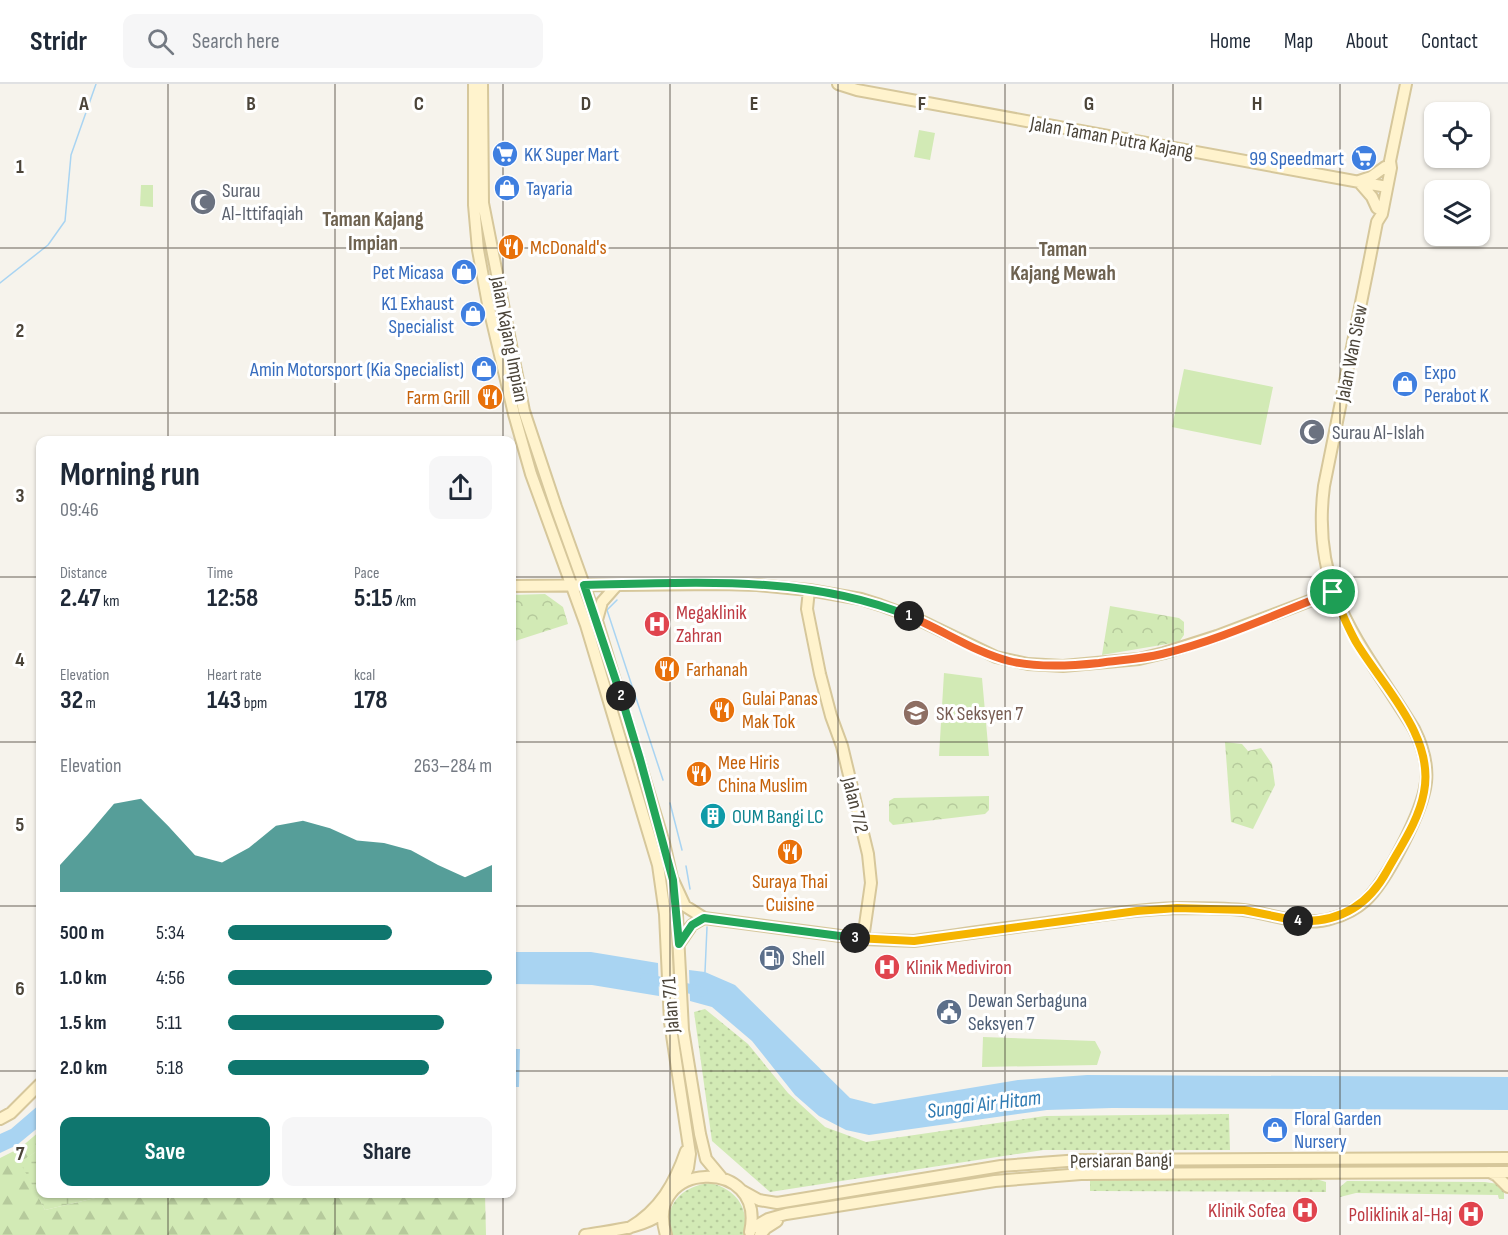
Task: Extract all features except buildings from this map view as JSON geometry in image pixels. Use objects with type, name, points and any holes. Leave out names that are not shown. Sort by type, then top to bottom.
[{"type":"street","name":"Jalan Kajang Impian","points":[[474,84],[474,205],[478,250],[488,304],[519,412],[584,585]]},
{"type":"street","name":"Jalan Kajang Impian","points":[[482,84],[483,203],[519,412],[531,474],[571,586]]},
{"type":"street","name":"Jalan Taman Putra Kajang","points":[[838,84],[857,90],[1384,187]]},
{"type":"street","name":"Jalan Wan Siew","points":[[1377,222],[1382,214],[1387,164],[1406,84]]},
{"type":"street","points":[[1377,208],[1372,197],[1358,181],[1371,177],[1387,164]]},
{"type":"street","name":"Jalan Wan Siew","points":[[1333,592],[1323,551],[1322,504],[1377,222],[1377,208],[1384,187]]},
{"type":"street","points":[[571,549],[587,575],[596,580],[617,585]]},
{"type":"street","points":[[544,586],[558,575],[559,552]]},
{"type":"street","name":"Jalan 7/1","points":[[584,585],[640,759],[673,880],[685,906],[704,918]]},
{"type":"street","points":[[597,621],[602,602],[617,585]]},
{"type":"street","points":[[516,586],[758,585],[809,590],[861,599],[880,605],[915,618],[996,657],[1011,661],[1063,666],[1139,659],[1164,653],[1217,636],[1333,592],[1342,616],[1356,642],[1414,729],[1420,742],[1426,767],[1424,795],[1416,818],[1372,894],[1356,908],[1331,919],[1317,922],[1299,921],[1244,910],[1177,908],[1137,911],[914,941],[863,939],[704,918],[692,925],[679,944]]},
{"type":"street","points":[[544,586],[573,602],[586,625]]},
{"type":"street","name":"Jalan 7/1","points":[[571,586],[586,625],[658,865],[665,914],[669,1002],[675,1062],[688,1139],[689,1164],[682,1183]]},
{"type":"street","name":"Jalan 7/2","points":[[809,590],[807,609],[809,624],[862,857],[868,896],[863,939]]},
{"type":"street","name":"Jalan 7/1","points":[[673,880],[685,1043],[706,1159],[721,1177]]},
{"type":"street","points":[[0,1119],[11,1113],[36,1088]]},
{"type":"street","points":[[700,1134],[714,1160],[731,1176],[756,1193],[791,1201]]},
{"type":"street","points":[[629,1228],[652,1211],[668,1191],[679,1170],[688,1139]]},
{"type":"street","points":[[1425,1158],[1436,1162],[1504,1162],[1508,1164]]},
{"type":"street","name":"Persiaran Bangi","points":[[721,1177],[732,1182],[753,1198],[768,1203],[1001,1166],[1080,1160],[1508,1158]]},
{"type":"street","points":[[1489,1172],[1508,1186]]},
{"type":"street","name":"Persiaran Bangi","points":[[753,1233],[806,1211],[995,1181],[1081,1174],[1508,1172]]},
{"type":"street","points":[[666,1235],[663,1213],[669,1196],[682,1183],[698,1176],[721,1177]]},
{"type":"street","points":[[741,1190],[752,1213],[753,1233]]},
{"type":"street","points":[[585,1235],[648,1223],[663,1213]]},
{"type":"green space","points":[[919,130],[935,133],[930,160],[914,157]]},
{"type":"green space","points":[[141,185],[153,185],[153,207],[140,206]]},
{"type":"green space","points":[[1184,369],[1273,387],[1261,445],[1172,427]]},
{"type":"green space","points":[[545,594],[563,607],[568,624],[516,641],[516,595]]},
{"type":"green space","points":[[1110,606],[1179,618],[1184,622],[1184,635],[1179,642],[1102,655]]},
{"type":"green space","points":[[944,673],[982,678],[989,756],[939,756]]},
{"type":"green space","points":[[1225,742],[1242,744],[1248,751],[1261,748],[1272,764],[1275,785],[1253,829],[1231,822]]},
{"type":"green space","points":[[989,796],[989,810],[985,814],[893,825],[889,821],[889,801],[894,798]]},
{"type":"green space","points":[[705,1009],[748,1044],[788,1093],[825,1127],[866,1142],[1045,1116],[1229,1114],[1230,1150],[1043,1150],[770,1192],[712,1141],[694,1012]]},
{"type":"green space","points":[[983,1037],[1095,1041],[1101,1052],[1097,1065],[982,1067]]},
{"type":"green space","points":[[36,1134],[36,1152],[21,1162],[36,1192],[36,1198],[39,1198],[45,1210],[95,1198],[485,1198],[486,1235],[0,1235],[0,1158],[20,1148]]},
{"type":"green space","points":[[36,1152],[36,1193],[20,1162]]},
{"type":"green space","points":[[1107,1177],[1313,1178],[1326,1182],[1326,1192],[1090,1191],[1090,1180]]},
{"type":"green space","points":[[1347,1181],[1485,1182],[1498,1184],[1504,1189],[1504,1199],[1499,1199],[1498,1195],[1356,1193],[1340,1197],[1340,1187]]},
{"type":"green space","points":[[710,1183],[727,1190],[739,1201],[745,1216],[744,1235],[670,1235],[669,1215],[677,1199],[691,1188]]},
{"type":"green space","points":[[39,1198],[95,1198],[45,1210]]},
{"type":"water","points":[[516,952],[591,952],[658,963],[659,996],[592,985],[516,984]]},
{"type":"water","points":[[689,970],[705,972],[735,985],[850,1098],[874,1104],[1018,1080],[1087,1075],[1508,1077],[1508,1110],[1112,1108],[1047,1110],[869,1135],[846,1130],[819,1116],[795,1095],[752,1041],[712,1007],[690,1001]]},
{"type":"water","points":[[516,1049],[520,1049],[519,1087],[516,1087]]},
{"type":"water","points":[[36,1107],[36,1129],[17,1145],[0,1153],[0,1134],[11,1129]]},
{"type":"waterway","points":[[0,283],[48,245],[65,221],[71,155],[96,84]]},
{"type":"waterway","points":[[617,600],[607,610],[663,780]]},
{"type":"waterway","points":[[670,803],[682,850]]},
{"type":"waterway","points":[[686,866],[690,889]]},
{"type":"waterway","points":[[705,972],[707,927]]},
{"type":"waterway","name":"Sungai Air Hitam","points":[[645,978],[703,992]]},
{"type":"place","name":"KK Super Mart","points":[[505,154]]},
{"type":"place","name":"99 Speedmart","points":[[1364,158]]},
{"type":"place","name":"Tayaria","points":[[507,188]]},
{"type":"place","name":"Surau Al-Ittifaqiah","points":[[203,202]]},
{"type":"place","name":"McDonald's","points":[[511,247]]},
{"type":"place","name":"Pet Micasa","points":[[464,272]]},
{"type":"place","name":"K1 Exhaust Specialist","points":[[473,314]]},
{"type":"place","name":"Amin Motorsport (Kia Specialist)","points":[[484,369]]},
{"type":"place","name":"Expo Perabot K","points":[[1405,384]]},
{"type":"place","name":"Farm Grill","points":[[490,397]]},
{"type":"place","name":"Surau Al-Islah","points":[[1312,432]]},
{"type":"place","name":"Megaklinik Zahran","points":[[657,624]]},
{"type":"place","name":"Farhanah","points":[[667,669]]},
{"type":"place","name":"Gulai Panas Mak Tok","points":[[722,710]]},
{"type":"place","name":"SK Seksyen 7","points":[[916,713]]},
{"type":"place","name":"Mee Hiris China Muslim","points":[[699,774]]},
{"type":"place","name":"OUM Bangi LC","points":[[713,816]]},
{"type":"place","name":"Suraya Thai Cuisine","points":[[790,852]]},
{"type":"place","name":"Shell","points":[[772,958]]},
{"type":"place","name":"Klinik Mediviron","points":[[887,967]]},
{"type":"place","name":"Dewan Serbaguna Seksyen 7","points":[[949,1012]]},
{"type":"place","name":"Floral Garden Nursery","points":[[1275,1130]]},
{"type":"place","name":"Klinik Sofea","points":[[1305,1210]]},
{"type":"place","name":"Poliklinik al-Haj","points":[[1471,1214]]},
{"type":"district","name":"Taman Kajang Impian","points":[[373,231]]},
{"type":"district","name":"Taman Kajang Mewah","points":[[1063,261]]},
{"type":"route","points":[[584,585],[758,585],[809,590],[861,599],[880,605],[915,618],[996,657],[1011,661],[1063,666],[1139,659],[1164,653],[1217,636],[1333,592],[1342,616],[1356,642],[1414,729],[1420,742],[1426,767],[1424,795],[1416,818],[1372,894],[1345,914],[1317,922],[1299,921],[1244,910],[1177,908],[1137,911],[914,941],[863,939],[704,918],[688,929],[679,944],[676,896],[664,843],[619,690],[584,585]]}]
